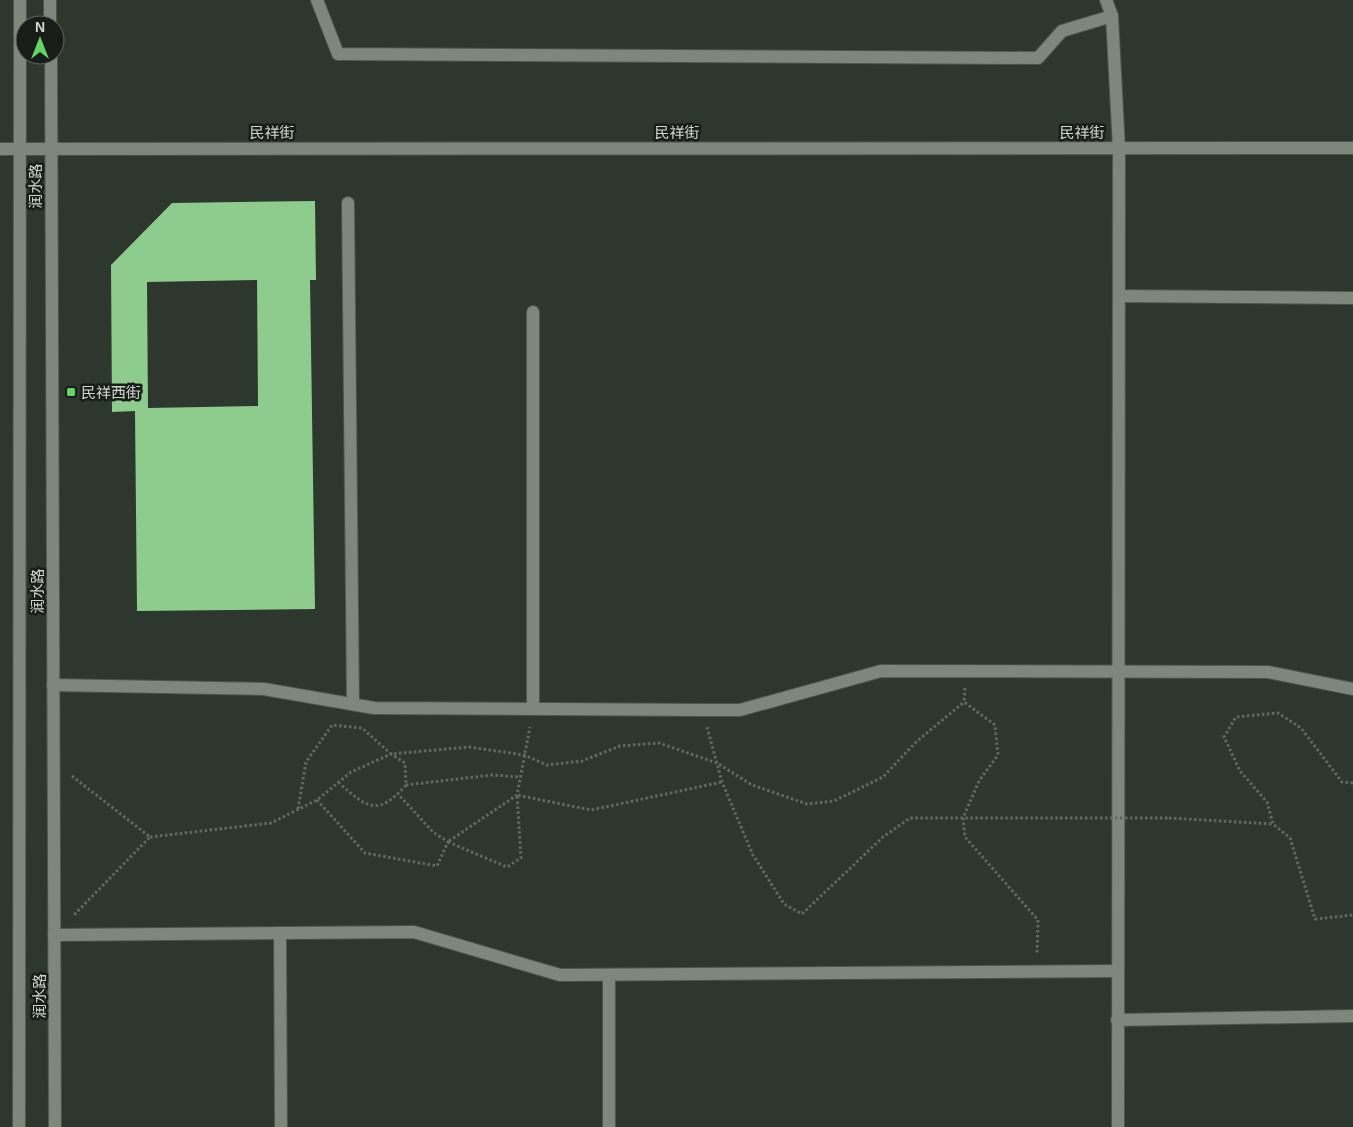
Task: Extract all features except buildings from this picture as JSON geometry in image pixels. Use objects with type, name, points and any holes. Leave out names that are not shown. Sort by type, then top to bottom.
[{"type":"street","points":[[19,1127],[18,148],[20,0]]},
{"type":"street","points":[[50,0],[50,15]]},
{"type":"street","points":[[317,0],[338,54],[1038,58],[1062,31],[1112,16]]},
{"type":"street","points":[[1106,0],[1112,16],[1119,148],[1118,1127]]},
{"type":"street","name":"润水路","points":[[50,65],[55,1127]]},
{"type":"street","name":"民祥街","points":[[0,149],[1353,148]]},
{"type":"street","points":[[348,203],[353,704]]},
{"type":"street","points":[[1119,296],[1353,298]]},
{"type":"street","points":[[533,312],[533,709]]},
{"type":"street","points":[[54,685],[264,688],[374,708],[702,710],[740,710],[881,671],[1268,672],[1353,689]]},
{"type":"street","points":[[54,935],[414,932],[560,975],[1118,971]]},
{"type":"street","points":[[280,933],[282,1127]]},
{"type":"street","points":[[609,975],[609,1127]]},
{"type":"street","points":[[1117,1020],[1353,1016]]},
{"type":"path","points":[[54,935],[150,837],[271,823],[317,800],[351,772],[391,754],[469,747],[524,755],[547,765],[582,761],[620,746],[659,743],[717,764],[752,785],[807,804],[834,800],[883,777],[916,742],[964,702],[965,671]]},
{"type":"path","points":[[964,702],[995,725],[998,755],[979,781],[963,818],[965,837],[1038,920],[1037,972]]},
{"type":"path","points":[[398,794],[433,832],[448,842],[507,867],[521,858],[517,795],[533,709]]},
{"type":"path","points":[[702,710],[722,782],[753,855],[784,904],[802,914],[883,837],[910,818],[1169,818],[1273,824]]},
{"type":"path","points":[[1353,783],[1342,782],[1301,728],[1278,713],[1236,717],[1224,737],[1240,771],[1267,802],[1273,824],[1290,838],[1315,919],[1353,915]]},
{"type":"path","points":[[298,809],[306,762],[332,725],[362,728],[391,754],[405,763],[406,785]]},
{"type":"path","points":[[54,762],[150,837]]},
{"type":"path","points":[[339,783],[358,799],[373,806],[390,802],[406,785],[492,775],[520,777]]},
{"type":"path","points":[[317,800],[365,853],[437,866],[448,842],[517,795],[591,810],[722,782]]},
{"type":"place","name":"民祥西街","points":[[71,392]]}]
